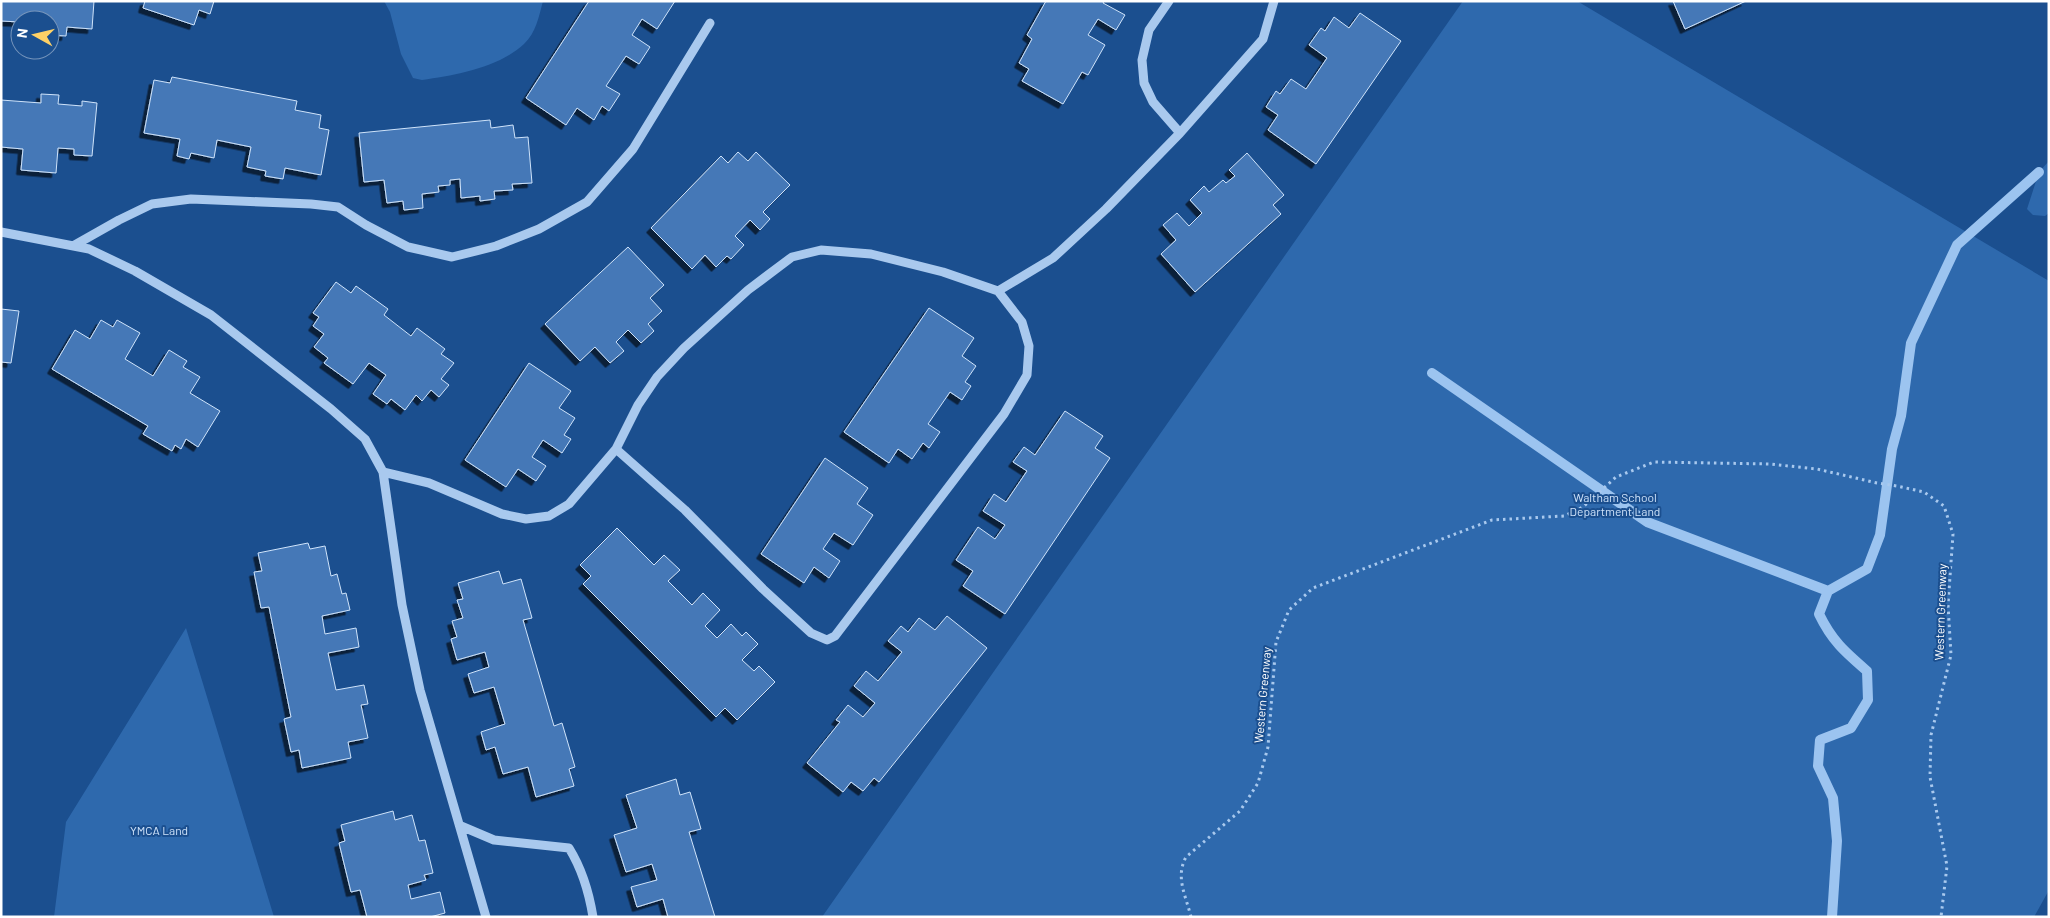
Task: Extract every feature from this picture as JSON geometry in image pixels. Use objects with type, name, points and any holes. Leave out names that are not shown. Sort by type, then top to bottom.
[{"type":"lane","points":[[1169,1],[1149,30],[1142,60],[1144,83],[1153,102],[1180,133]]},
{"type":"lane","points":[[998,292],[1053,258],[1106,209],[1180,133],[1262,38],[1274,1]]},
{"type":"lane","points":[[73,246],[152,204],[191,200],[310,204],[338,207],[366,225],[408,247],[452,257],[496,246],[539,229],[587,202],[633,149],[710,23]]},
{"type":"lane","points":[[1,232],[89,249],[135,271],[211,316],[331,409],[364,439],[383,472],[402,605],[420,690],[486,917]]},
{"type":"lane","points":[[383,472],[429,484],[502,514],[526,518],[549,516],[570,504],[616,449],[638,405],[657,377],[684,348],[748,290],[792,258],[820,250],[871,254],[943,272],[998,292],[1022,322],[1029,346],[1027,376],[1004,414],[835,636],[827,640],[812,633],[763,589],[685,510],[616,449]]},
{"type":"lane","points":[[461,826],[494,840],[569,848],[579,864],[593,917]]},
{"type":"path","name":"Western Greenway","points":[[1192,917],[1180,878],[1181,867],[1186,857],[1240,811],[1258,783],[1268,747],[1276,642],[1289,610],[1314,588],[1492,520],[1564,516],[1583,507],[1616,477],[1654,462],[1770,464],[1817,469],[1924,492],[1944,506],[1953,534],[1948,605],[1951,655],[1931,735],[1930,777],[1947,866],[1941,917]]},
{"type":"green space","points":[[384,1],[543,1],[531,35],[514,52],[489,65],[476,69],[422,80],[413,78],[401,54],[390,12]]},
{"type":"green space","name":"Waltham School Department Land","points":[[1463,1],[1577,1],[2049,281],[2049,890],[2034,917],[822,917]]},
{"type":"green space","points":[[2049,161],[2049,213],[2045,216],[2033,215],[2027,209],[2039,172]]},
{"type":"green space","name":"YMCA Land","points":[[186,628],[274,917],[54,917],[66,822]]},
{"type":"building","points":[[1,1],[94,1],[92,29],[67,27],[66,36],[60,36],[60,10],[10,10],[10,21],[1,21]]},
{"type":"building","points":[[145,1],[214,1],[210,14],[199,10],[194,25],[143,8]]},
{"type":"building","points":[[589,1],[675,1],[657,29],[642,19],[632,35],[650,47],[639,64],[626,56],[606,86],[620,94],[609,111],[602,106],[594,120],[577,108],[566,125],[526,98]]},
{"type":"building","points":[[1046,1],[1104,1],[1103,3],[1125,15],[1116,30],[1098,19],[1088,35],[1105,45],[1088,75],[1082,72],[1063,104],[1022,81],[1029,69],[1019,63],[1032,39],[1027,35]]},
{"type":"building","points":[[1673,1],[1746,1],[1685,29]]},
{"type":"building","points":[[1360,13],[1401,41],[1316,164],[1268,130],[1278,115],[1266,107],[1276,91],[1280,94],[1291,79],[1306,89],[1327,58],[1309,45],[1321,28],[1325,31],[1334,17],[1349,28]]},
{"type":"building","points":[[172,77],[297,101],[295,110],[321,115],[319,128],[329,130],[321,175],[285,168],[283,179],[265,176],[266,171],[247,167],[251,147],[217,140],[214,158],[191,153],[189,159],[177,156],[180,139],[144,133],[154,80],[170,83]]},
{"type":"building","points":[[41,94],[59,95],[58,104],[82,106],[82,101],[97,103],[92,156],[74,155],[74,149],[58,148],[56,173],[21,170],[23,149],[1,147],[1,100],[41,103]]},
{"type":"building","points":[[490,120],[491,128],[513,125],[515,138],[528,137],[532,183],[512,184],[513,190],[494,191],[495,199],[480,201],[480,196],[461,198],[460,179],[450,180],[450,185],[438,186],[439,192],[422,194],[423,208],[404,210],[403,201],[387,203],[384,180],[364,182],[359,133]]},
{"type":"building","points":[[738,152],[748,161],[756,152],[790,185],[763,212],[770,219],[760,230],[750,220],[735,236],[744,245],[731,259],[727,256],[716,267],[705,255],[692,269],[651,228],[721,156],[728,163]]},
{"type":"building","points":[[1247,153],[1284,195],[1273,205],[1281,214],[1195,292],[1161,254],[1176,240],[1163,225],[1177,213],[1189,226],[1202,213],[1190,200],[1204,186],[1209,192],[1223,180],[1226,183],[1235,176],[1229,170]]},
{"type":"building","points":[[628,247],[664,285],[650,298],[662,311],[648,324],[654,331],[641,343],[628,330],[616,342],[624,351],[610,363],[595,347],[580,361],[545,324]]},
{"type":"building","points":[[336,282],[351,293],[356,286],[388,309],[384,315],[411,336],[417,328],[445,349],[441,354],[454,363],[441,379],[449,385],[439,397],[431,390],[422,401],[416,395],[405,410],[391,399],[387,404],[373,394],[386,375],[369,363],[353,384],[324,363],[328,358],[314,347],[324,334],[313,326],[319,317],[313,313]]},
{"type":"building","points":[[929,308],[974,338],[962,356],[976,366],[965,382],[971,386],[962,400],[950,392],[928,424],[940,432],[929,448],[923,443],[912,459],[898,449],[889,463],[844,432]]},
{"type":"building","points":[[1,309],[19,311],[11,363],[1,362]]},
{"type":"building","points":[[101,320],[113,327],[117,320],[140,333],[125,359],[153,376],[169,350],[187,361],[183,367],[200,377],[190,393],[220,411],[198,447],[186,439],[181,449],[175,445],[172,451],[143,434],[148,426],[52,369],[75,330],[90,339]]},
{"type":"building","points":[[529,363],[571,391],[559,408],[575,418],[564,435],[571,439],[562,453],[543,440],[532,457],[546,466],[536,481],[518,469],[506,487],[465,460]]},
{"type":"building","points":[[1065,411],[1103,436],[1095,448],[1110,458],[1005,614],[963,586],[973,571],[956,560],[978,527],[995,539],[1005,525],[983,511],[994,494],[1006,502],[1027,471],[1013,462],[1024,447],[1035,455]]},
{"type":"building","points":[[825,458],[868,488],[857,504],[873,515],[853,545],[834,533],[823,549],[840,561],[829,578],[814,567],[804,583],[761,554]]},
{"type":"building","points":[[617,528],[654,565],[664,555],[680,570],[668,581],[692,605],[703,593],[720,610],[705,626],[717,638],[731,624],[742,636],[746,632],[758,644],[742,660],[754,671],[759,666],[775,682],[737,720],[725,708],[716,717],[583,584],[591,576],[580,565]]},
{"type":"building","points":[[308,543],[310,549],[325,546],[331,576],[337,574],[342,594],[346,593],[350,610],[322,616],[325,634],[356,628],[359,647],[328,653],[336,690],[364,685],[368,704],[361,705],[368,738],[348,742],[351,758],[302,768],[299,750],[291,752],[284,719],[291,717],[269,607],[261,608],[254,572],[262,571],[258,553]]},
{"type":"building","points":[[499,571],[503,584],[521,579],[532,618],[523,620],[554,726],[562,723],[575,767],[569,769],[574,786],[536,797],[528,767],[503,774],[495,747],[486,750],[481,732],[505,724],[494,687],[474,693],[468,674],[489,667],[485,652],[457,660],[451,639],[457,637],[452,621],[463,618],[457,600],[463,599],[458,583]]},
{"type":"building","points":[[947,616],[987,648],[879,782],[874,778],[863,791],[851,782],[843,792],[807,763],[840,722],[836,720],[848,705],[863,717],[875,703],[854,686],[866,671],[878,681],[902,652],[888,641],[901,626],[908,632],[919,618],[935,630]]},
{"type":"building","points":[[676,779],[680,795],[690,792],[701,829],[689,832],[715,917],[668,917],[663,899],[637,907],[631,887],[657,880],[652,864],[626,872],[614,835],[637,828],[626,795]]},
{"type":"building","points":[[393,811],[395,820],[412,815],[419,841],[425,840],[433,873],[424,875],[426,880],[408,885],[411,899],[440,892],[445,913],[430,917],[367,917],[360,890],[351,892],[339,843],[345,841],[341,825]]},
{"type":"waterway","points":[[1832,917],[1837,841],[1833,798],[1818,766],[1820,740],[1851,728],[1868,700],[1867,671],[1840,646],[1829,632],[1819,614],[1828,591],[1867,569],[1880,535],[1892,449],[1901,416],[1911,343],[1957,245],[2039,172]]},
{"type":"waterway","points":[[1432,373],[1647,522],[1828,591]]}]
